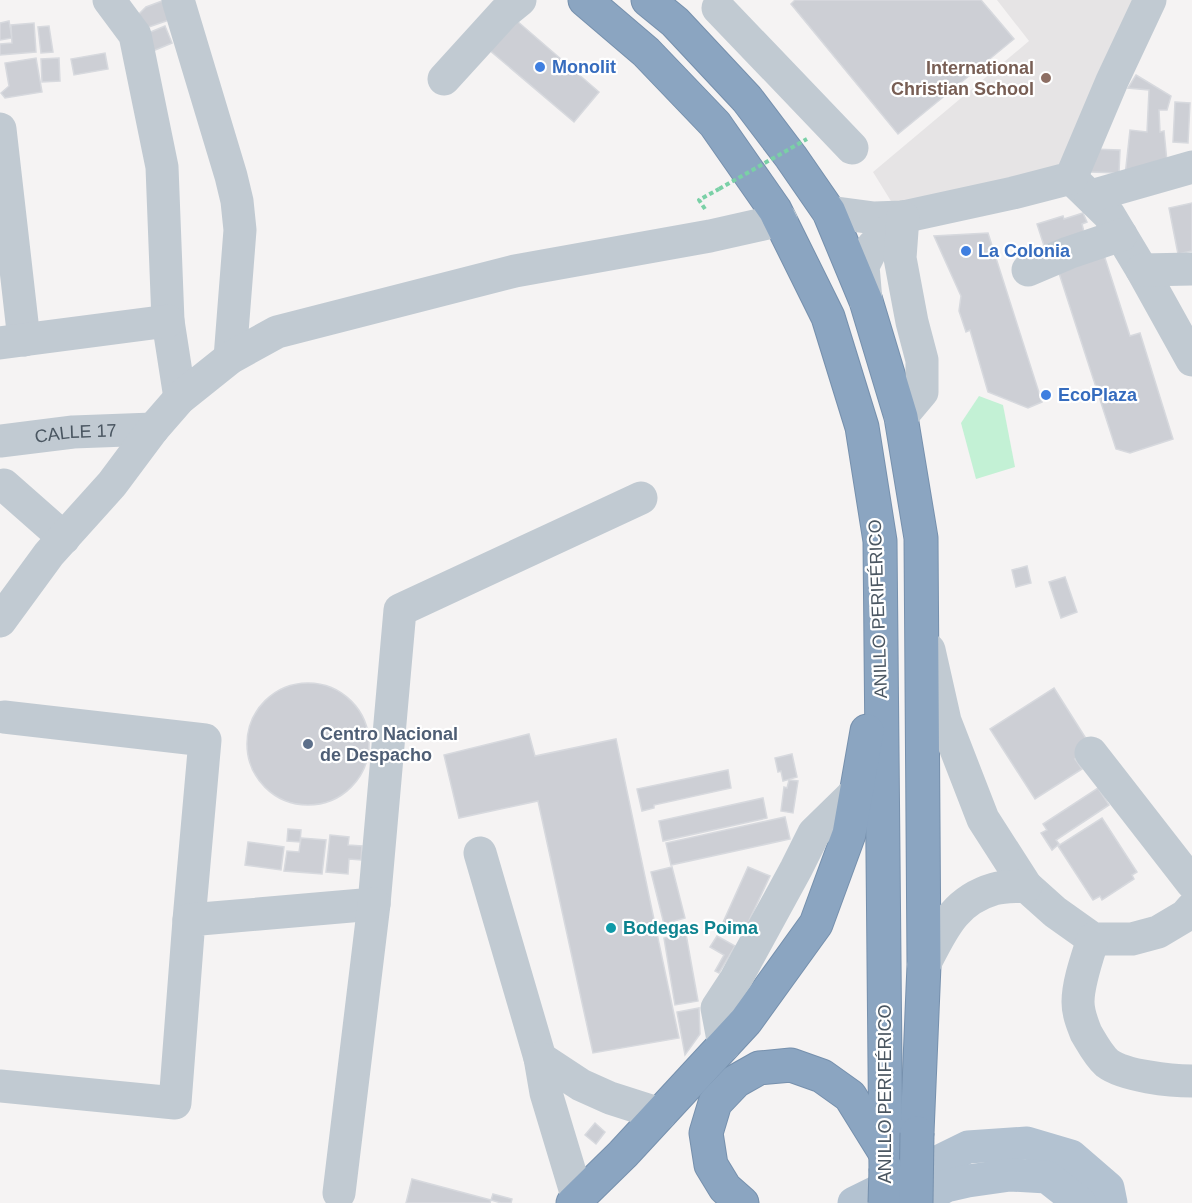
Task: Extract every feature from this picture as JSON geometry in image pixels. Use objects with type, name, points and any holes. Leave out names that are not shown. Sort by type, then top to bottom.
[{"type":"highway","name":"ANILLO PERIFÉRICO","points":[[585,0],[646,52],[715,124],[781,220],[828,317],[862,427],[880,541],[885,1203]]},
{"type":"highway","name":"ANILLO PERIFÉRICO","points":[[648,0],[675,22],[747,99],[829,212],[866,302],[901,417],[921,538],[924,965],[916,1203]]},
{"type":"highway","points":[[575,1201],[623,1154],[746,1021],[816,924],[849,834],[881,649]]},
{"type":"highway","points":[[742,1203],[725,1188],[711,1165],[706,1133],[715,1102],[736,1081],[759,1068],[791,1065],[822,1076],[850,1096],[886,1162]]},
{"type":"main road","points":[[854,1203],[968,1148],[1027,1143],[1071,1156],[1108,1188],[1112,1203]]},
{"type":"main road","points":[[916,1203],[946,1186],[1010,1175],[1047,1176],[1080,1203]]},
{"type":"street","points":[[109,0],[135,35],[162,167],[168,321],[180,398]]},
{"type":"street","points":[[178,0],[237,201],[240,230],[230,358]]},
{"type":"street","points":[[444,79],[504,13],[520,0]]},
{"type":"street","points":[[1081,187],[1112,81],[1150,0]]},
{"type":"street","points":[[688,37],[722,4],[852,147]]},
{"type":"street","points":[[0,129],[12,342],[168,321]]},
{"type":"street","points":[[829,212],[874,218],[903,217],[1013,193],[1081,187],[1192,167]]},
{"type":"street","points":[[1081,187],[1109,215],[1192,360]]},
{"type":"street","points":[[866,302],[863,266],[873,246],[903,217]]},
{"type":"street","points":[[901,417],[922,392],[922,360],[900,258],[903,217]]},
{"type":"street","points":[[0,621],[50,554],[112,484],[153,429],[180,398],[230,358],[277,332],[504,273],[710,236],[781,220]]},
{"type":"street","points":[[1028,270],[1068,253],[1121,235]]},
{"type":"street","points":[[1142,270],[1192,269]]},
{"type":"street","name":"CALLE 17","points":[[0,441],[73,432],[153,429]]},
{"type":"street","points":[[4,484],[64,538]]},
{"type":"street","points":[[339,1193],[374,904],[400,609],[641,498]]},
{"type":"street","points":[[921,617],[945,722],[983,819],[1026,886],[1055,912],[1093,939],[1132,939],[1158,932],[1185,916],[1192,908]]},
{"type":"street","points":[[0,1086],[175,1103],[204,740],[4,717]]},
{"type":"street","points":[[1091,753],[1192,883]]},
{"type":"street","points":[[724,1045],[717,1008],[736,979],[814,833],[856,792]]},
{"type":"street","points":[[480,853],[540,1058],[546,1093],[571,1173],[575,1201]]},
{"type":"street","points":[[924,965],[945,924],[967,901],[995,889],[1026,886]]},
{"type":"street","points":[[189,920],[374,904]]},
{"type":"street","points":[[1093,939],[1078,1002],[1081,1022],[1093,1046],[1107,1063],[1127,1073],[1192,1082]]},
{"type":"street","points":[[540,1058],[581,1085],[610,1098],[660,1114]]},
{"type":"path","points":[[719,189],[807,139]]},
{"type":"shaded area","name":"International Christian School","points":[[997,0],[1141,0],[1090,115],[1055,171],[894,206],[873,172],[1029,41]]},
{"type":"green space","points":[[979,396],[1003,405],[1015,467],[976,479],[961,423]]},
{"type":"building","points":[[795,0],[981,0],[1014,39],[898,134],[791,4]]},
{"type":"building","points":[[162,1],[169,20],[140,30],[136,17],[146,7]]},
{"type":"building","points":[[9,21],[12,38],[0,40],[0,23]]},
{"type":"building","name":"Monolit","points":[[517,21],[599,92],[574,122],[481,43]]},
{"type":"building","points":[[34,23],[36,52],[0,55],[0,44],[12,43],[11,25]]},
{"type":"building","points":[[49,26],[53,52],[41,53],[38,27]]},
{"type":"building","points":[[165,26],[172,43],[148,53],[141,36]]},
{"type":"building","points":[[105,53],[108,69],[74,75],[71,59]]},
{"type":"building","points":[[36,58],[42,92],[5,98],[1,93],[9,86],[5,63]]},
{"type":"building","points":[[59,58],[60,81],[42,82],[41,59]]},
{"type":"building","points":[[1136,75],[1171,96],[1167,110],[1159,110],[1160,132],[1164,131],[1167,162],[1125,176],[1130,130],[1147,132],[1149,90],[1128,88]]},
{"type":"building","points":[[1175,102],[1190,103],[1188,143],[1173,142]]},
{"type":"building","points":[[1091,149],[1120,150],[1119,173],[1090,172]]},
{"type":"building","points":[[1192,203],[1192,251],[1178,254],[1169,208]]},
{"type":"building","points":[[1083,213],[1087,222],[1082,224],[1084,232],[1047,255],[1037,224]]},
{"type":"building","points":[[988,233],[1042,402],[1028,408],[988,392],[970,330],[966,332],[959,311],[961,296],[934,236]]},
{"type":"building","points":[[1104,255],[1130,336],[1140,333],[1173,439],[1130,453],[1116,449],[1058,270]]},
{"type":"building","points":[[1027,566],[1031,583],[1016,587],[1012,570]]},
{"type":"building","points":[[1065,577],[1077,612],[1061,618],[1049,582]]},
{"type":"building","name":"Centro Nacional de Despacho","points":[[308,683],[331,688],[351,701],[364,721],[369,744],[364,767],[351,787],[331,800],[308,805],[285,800],[265,787],[252,767],[247,744],[252,721],[265,701],[285,688]]},
{"type":"building","points":[[1054,688],[1092,748],[1075,759],[1082,769],[1035,799],[990,729]]},
{"type":"building","name":"Bodegas Poima","points":[[529,734],[535,756],[616,739],[679,1038],[593,1053],[538,801],[459,818],[444,755]]},
{"type":"building","points":[[792,754],[797,777],[783,781],[775,758]]},
{"type":"building","points":[[728,770],[731,788],[654,805],[654,808],[642,811],[637,789]]},
{"type":"building","points":[[789,780],[798,781],[793,813],[781,811],[784,787],[787,788]]},
{"type":"building","points":[[1098,788],[1109,805],[1056,840],[1059,844],[1052,850],[1041,833],[1047,830],[1043,824]]},
{"type":"building","points":[[763,798],[767,818],[663,841],[659,821]]},
{"type":"building","points":[[785,817],[790,839],[671,865],[666,843]]},
{"type":"building","points":[[1102,818],[1137,872],[1132,875],[1134,879],[1102,900],[1100,896],[1093,900],[1058,846]]},
{"type":"building","points":[[288,829],[301,830],[300,842],[287,841]]},
{"type":"building","points":[[330,835],[349,837],[348,845],[362,846],[361,860],[349,859],[348,874],[326,872]]},
{"type":"building","points":[[301,838],[326,840],[322,874],[284,871],[287,851],[299,852]]},
{"type":"building","points":[[248,842],[284,847],[281,870],[245,865]]},
{"type":"building","points":[[672,867],[685,918],[664,924],[651,872]]},
{"type":"building","points":[[748,867],[770,876],[746,927],[732,932],[721,927]]},
{"type":"building","points":[[686,934],[698,1001],[675,1005],[664,938]]},
{"type":"building","points":[[717,936],[735,946],[719,973],[715,971],[724,955],[710,947]]},
{"type":"building","points":[[699,1008],[700,1034],[685,1055],[677,1012]]},
{"type":"building","points":[[595,1123],[605,1132],[596,1144],[585,1135]]},
{"type":"building","points":[[412,1179],[491,1200],[490,1203],[406,1203]]},
{"type":"building","points":[[493,1194],[512,1199],[511,1203],[491,1200]]},
{"type":"place","name":"Monolit","points":[[540,67]]},
{"type":"place","name":"International Christian School","points":[[1046,78]]},
{"type":"place","name":"La Colonia","points":[[966,251]]},
{"type":"place","name":"EcoPlaza","points":[[1046,395]]},
{"type":"place","name":"Centro Nacional de Despacho","points":[[308,744]]},
{"type":"place","name":"Bodegas Poima","points":[[611,928]]}]
